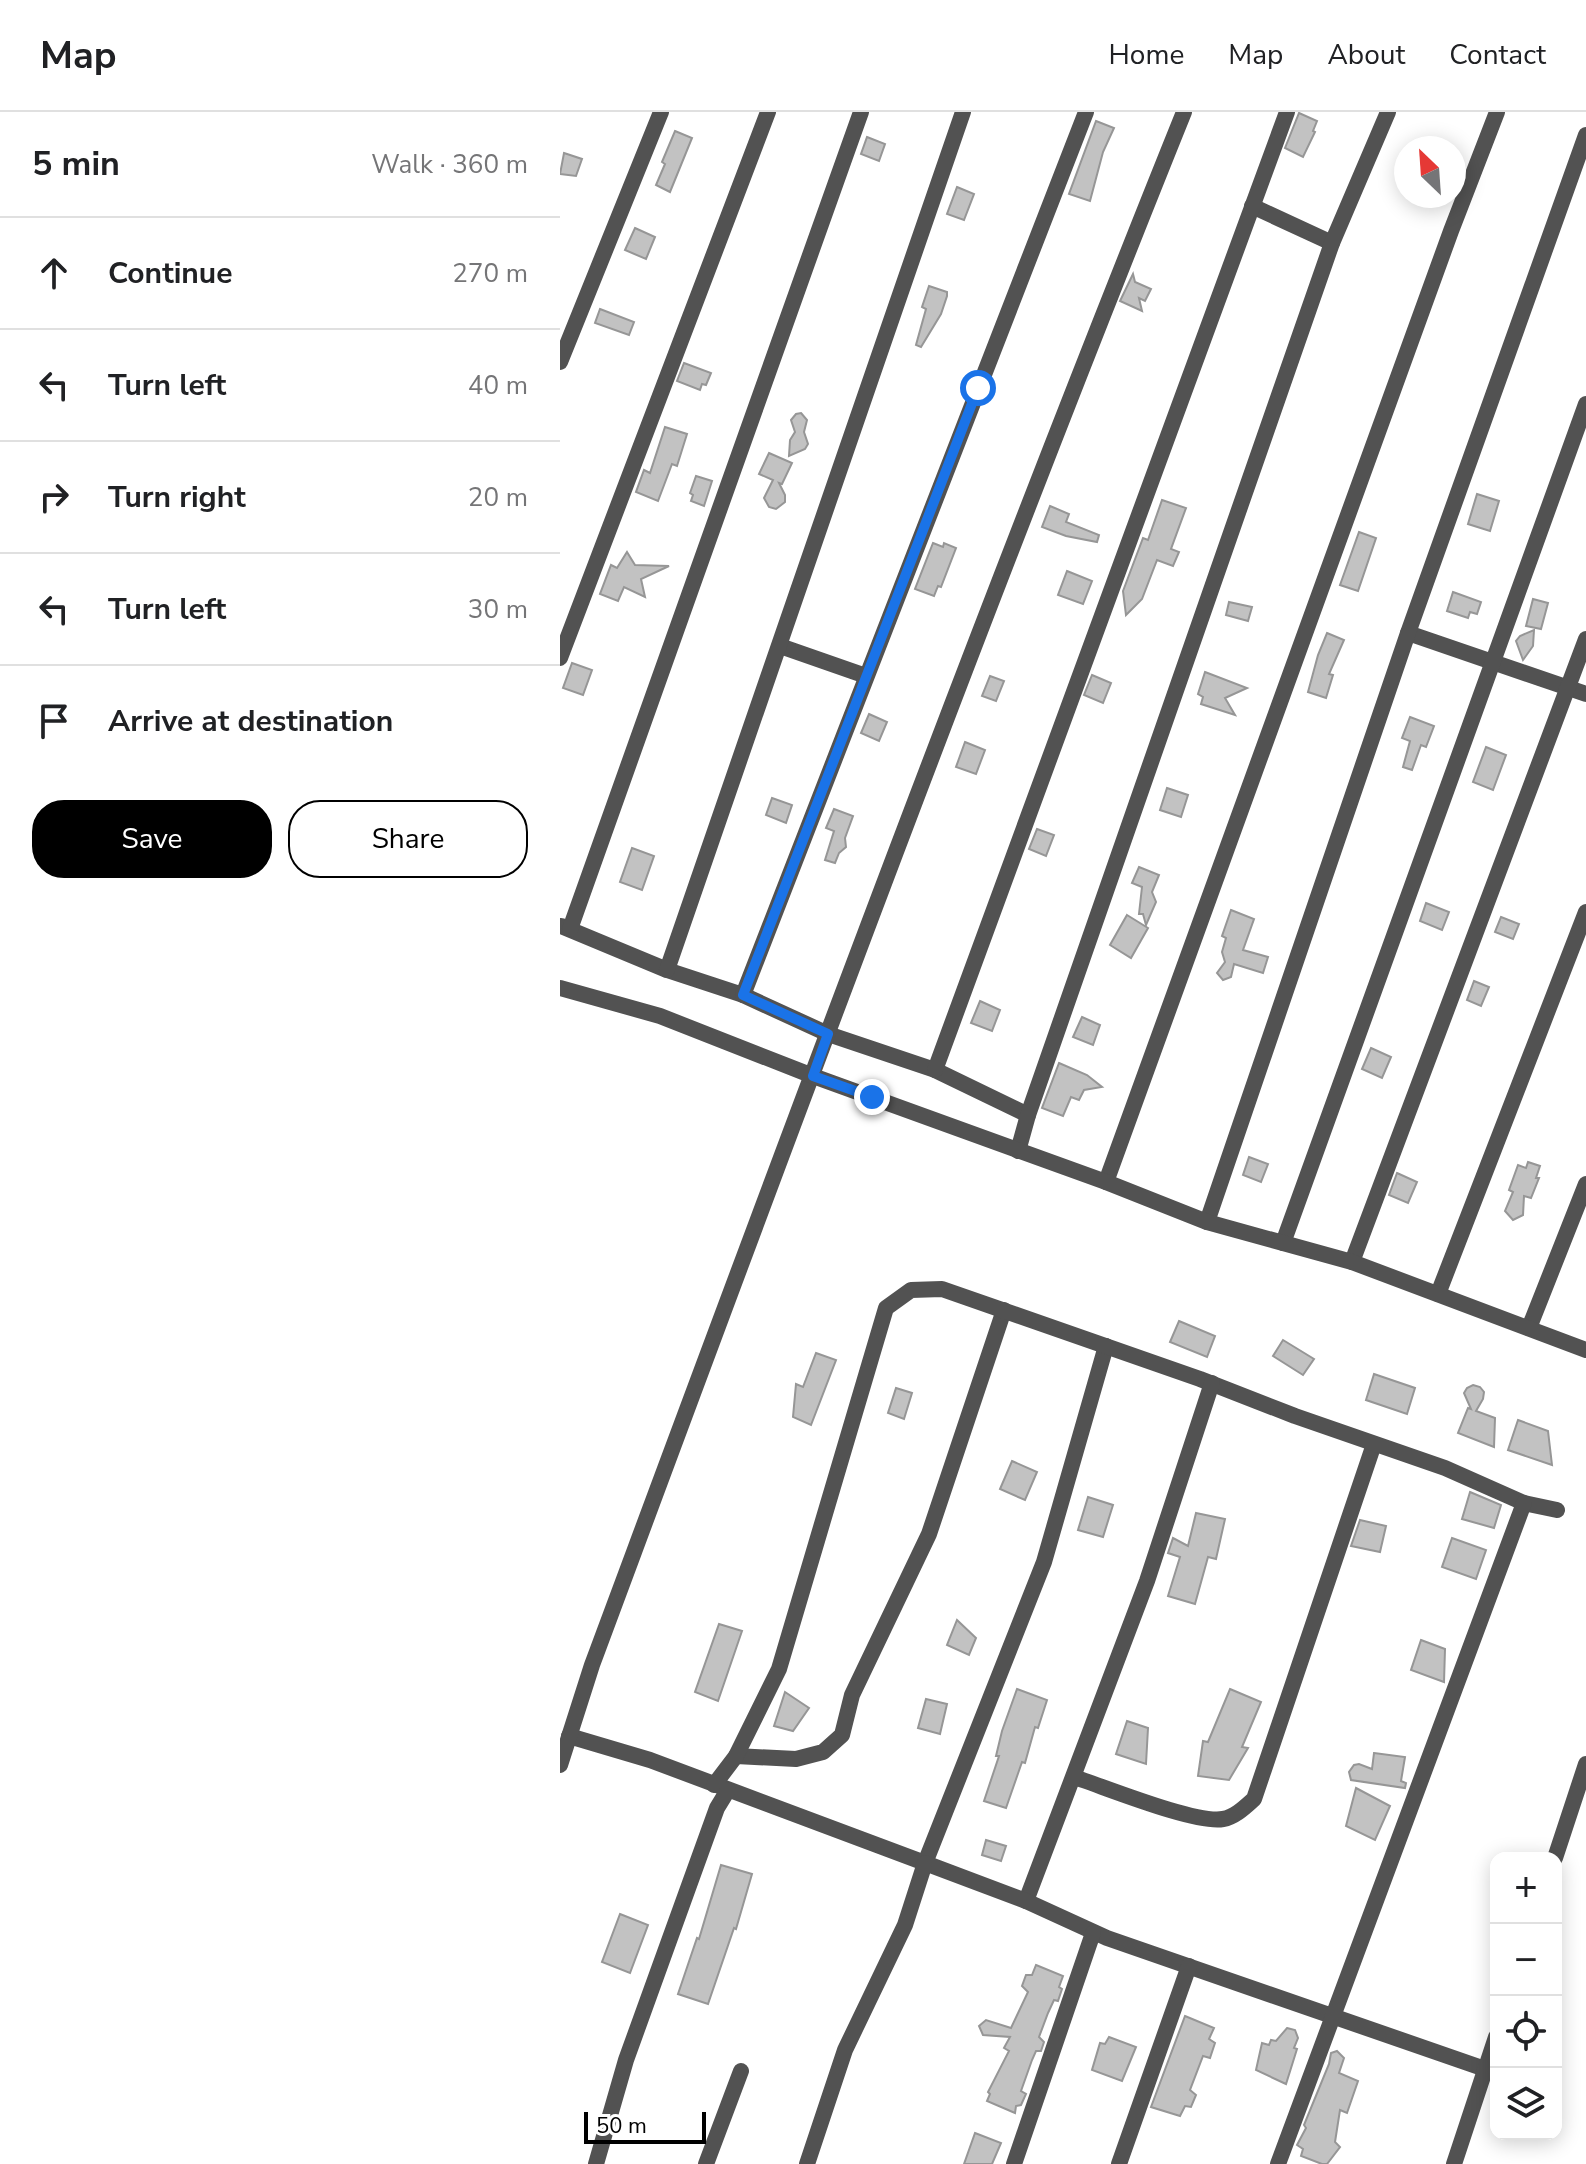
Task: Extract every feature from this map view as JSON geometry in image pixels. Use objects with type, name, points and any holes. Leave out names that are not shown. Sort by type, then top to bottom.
[{"type":"street","points":[[560,362],[661,112]]},
{"type":"street","points":[[560,658],[768,112]]},
{"type":"street","points":[[861,112],[565,927],[667,970],[743,995],[828,1034],[935,1070],[1028,1115]]},
{"type":"street","points":[[667,970],[963,112]]},
{"type":"street","points":[[743,995],[1086,112]]},
{"type":"street","points":[[560,1765],[592,1665],[828,1034],[1051,448],[1184,112]]},
{"type":"street","points":[[935,1070],[1287,112]]},
{"type":"street","points":[[1018,1151],[1332,243],[1388,112]]},
{"type":"street","points":[[1106,1182],[1497,112]]},
{"type":"street","points":[[1207,1222],[1408,633],[1586,135]]},
{"type":"street","points":[[1252,206],[1332,243]]},
{"type":"street","points":[[1283,1243],[1586,404]]},
{"type":"street","points":[[1408,633],[1586,694]]},
{"type":"street","points":[[1352,1262],[1586,639]]},
{"type":"street","points":[[780,646],[866,676]]},
{"type":"street","points":[[1438,1294],[1586,912]]},
{"type":"street","points":[[560,988],[660,1016],[1207,1222],[1352,1262],[1586,1350]]},
{"type":"street","points":[[1529,1328],[1586,1184]]},
{"type":"street","points":[[596,2164],[626,2060],[717,1808],[721,1788],[779,1669],[886,1308],[911,1290],[942,1289],[1004,1310],[1445,1468],[1524,1503],[1557,1510]]},
{"type":"street","points":[[736,1756],[796,1759],[823,1752],[842,1735],[852,1695],[929,1534],[1004,1310]]},
{"type":"street","points":[[807,2164],[845,2050],[905,1925],[925,1863],[1044,1562],[1106,1346]]},
{"type":"street","points":[[1026,1901],[1147,1581],[1212,1383]]},
{"type":"street","points":[[1074,1777],[1155,1805],[1205,1818],[1223,1819],[1240,1812],[1254,1799],[1374,1444]]},
{"type":"street","points":[[1278,2164],[1524,1503]]},
{"type":"street","points":[[560,1703],[578,1711]]},
{"type":"street","points":[[569,1736],[650,1760],[925,1863],[1026,1901],[1093,1933],[1485,2069]]},
{"type":"street","points":[[1557,1852],[1586,1764]]},
{"type":"street","points":[[1014,2164],[1093,1933]]},
{"type":"street","points":[[1119,2164],[1189,1966]]},
{"type":"street","points":[[1454,2164],[1490,2054]]},
{"type":"street","points":[[706,2164],[741,2071]]},
{"type":"building","points":[[1299,113],[1317,121],[1303,157],[1285,148]]},
{"type":"building","points":[[1096,121],[1114,128],[1103,152],[1090,201],[1069,194]]},
{"type":"building","points":[[675,131],[692,138],[670,192],[656,185]]},
{"type":"building","points":[[867,137],[885,144],[879,161],[861,154]]},
{"type":"building","points":[[564,153],[582,159],[576,176],[560,174]]},
{"type":"building","points":[[957,187],[974,194],[964,220],[947,214]]},
{"type":"building","points":[[635,228],[655,237],[646,259],[625,250]]},
{"type":"building","points":[[1133,274],[1135,282],[1151,289],[1145,301],[1139,298],[1142,311],[1120,301]]},
{"type":"building","points":[[929,286],[947,292],[947,296],[941,314],[921,347],[916,345]]},
{"type":"building","points":[[600,309],[634,322],[629,335],[595,323]]},
{"type":"building","points":[[684,363],[711,373],[700,390],[677,381]]},
{"type":"building","points":[[801,413],[807,420],[804,432],[808,444],[805,449],[789,456],[790,440],[795,432],[791,420]]},
{"type":"building","points":[[665,427],[687,434],[677,466],[672,464],[658,501],[636,492],[644,470],[650,473]]},
{"type":"building","points":[[769,453],[792,463],[782,484],[779,483],[785,502],[776,509],[769,507],[764,498],[773,480],[759,474]]},
{"type":"building","points":[[696,476],[712,481],[704,506],[691,501],[693,495],[690,493]]},
{"type":"building","points":[[1477,494],[1499,501],[1490,531],[1468,524]]},
{"type":"building","points":[[1162,500],[1186,508],[1171,549],[1179,552],[1173,566],[1157,560],[1142,599],[1126,615],[1123,591],[1143,538],[1148,540]]},
{"type":"building","points":[[1050,506],[1069,514],[1066,522],[1099,535],[1097,542],[1042,527]]},
{"type":"building","points":[[1359,532],[1376,538],[1358,591],[1340,585]]},
{"type":"building","points":[[933,543],[956,548],[941,587],[938,586],[934,596],[915,589]]},
{"type":"building","points":[[627,552],[635,565],[669,566],[641,579],[645,597],[624,587],[618,601],[600,594],[611,565],[617,568]]},
{"type":"building","points":[[1067,571],[1092,581],[1083,604],[1058,595]]},
{"type":"building","points":[[1453,592],[1481,602],[1477,614],[1470,612],[1468,618],[1447,611]]},
{"type":"building","points":[[1533,599],[1548,603],[1541,629],[1526,626]]},
{"type":"building","points":[[1229,602],[1252,607],[1248,621],[1226,615]]},
{"type":"building","points":[[1534,630],[1533,646],[1523,660],[1516,641]]},
{"type":"building","points":[[1327,633],[1344,640],[1329,674],[1333,675],[1326,698],[1308,692]]},
{"type":"building","points":[[572,663],[592,670],[583,695],[563,688]]},
{"type":"building","points":[[1205,672],[1247,688],[1225,698],[1235,715],[1201,704],[1203,697],[1198,694]]},
{"type":"building","points":[[1092,675],[1111,683],[1103,703],[1084,695]]},
{"type":"building","points":[[990,676],[1004,681],[996,701],[982,696]]},
{"type":"building","points":[[869,714],[887,722],[879,741],[861,733]]},
{"type":"building","points":[[1410,717],[1434,726],[1426,747],[1421,745],[1412,770],[1403,767],[1410,741],[1402,738]]},
{"type":"building","points":[[965,742],[985,750],[976,774],[956,767]]},
{"type":"building","points":[[1486,747],[1506,755],[1493,790],[1473,782]]},
{"type":"building","points":[[1167,788],[1188,795],[1181,817],[1160,810]]},
{"type":"building","points":[[772,798],[792,805],[786,823],[766,815]]},
{"type":"building","points":[[834,809],[853,816],[845,838],[846,847],[835,863],[825,860],[834,831],[826,828]]},
{"type":"building","points":[[1037,829],[1054,835],[1046,856],[1029,849]]},
{"type":"building","points":[[632,848],[654,856],[642,890],[620,882]]},
{"type":"building","points":[[1139,867],[1159,875],[1152,892],[1156,902],[1146,925],[1143,914],[1139,914],[1142,887],[1132,883]]},
{"type":"building","points":[[1426,903],[1449,912],[1442,930],[1420,921]]},
{"type":"building","points":[[1231,910],[1254,919],[1243,950],[1268,957],[1263,973],[1234,964],[1231,977],[1223,980],[1217,973],[1225,962],[1222,952],[1226,938],[1222,936]]},
{"type":"building","points":[[1127,915],[1148,928],[1131,958],[1110,945]]},
{"type":"building","points":[[1501,917],[1519,924],[1513,939],[1495,932]]},
{"type":"building","points":[[1474,981],[1489,987],[1481,1006],[1467,1000]]},
{"type":"building","points":[[980,1001],[1000,1010],[992,1031],[971,1023]]},
{"type":"building","points":[[1082,1017],[1100,1025],[1093,1045],[1073,1037]]},
{"type":"building","points":[[1371,1048],[1391,1057],[1382,1078],[1362,1069]]},
{"type":"building","points":[[1059,1063],[1087,1075],[1102,1087],[1084,1090],[1079,1100],[1071,1097],[1063,1116],[1042,1108]]},
{"type":"building","points":[[1249,1157],[1268,1164],[1261,1182],[1243,1175]]},
{"type":"building","points":[[1528,1162],[1540,1166],[1536,1178],[1539,1178],[1531,1198],[1524,1196],[1523,1215],[1513,1220],[1505,1211],[1513,1192],[1509,1190],[1518,1165],[1526,1168]]},
{"type":"building","points":[[1397,1173],[1417,1182],[1408,1203],[1389,1195]]},
{"type":"building","points":[[1179,1321],[1215,1336],[1207,1357],[1170,1342]]},
{"type":"building","points":[[1283,1340],[1314,1359],[1303,1375],[1273,1356]]},
{"type":"building","points":[[816,1353],[836,1360],[811,1425],[793,1417],[796,1384],[803,1387]]},
{"type":"building","points":[[1374,1374],[1415,1388],[1407,1414],[1366,1400]]},
{"type":"building","points":[[1473,1385],[1484,1392],[1476,1411],[1495,1418],[1494,1447],[1458,1433],[1468,1408],[1471,1409],[1464,1393]]},
{"type":"building","points":[[896,1388],[912,1393],[904,1419],[888,1413]]},
{"type":"building","points":[[1518,1420],[1548,1431],[1552,1465],[1508,1450]]},
{"type":"building","points":[[1012,1461],[1037,1472],[1025,1500],[1000,1489]]},
{"type":"building","points":[[1470,1492],[1501,1505],[1494,1528],[1462,1519]]},
{"type":"building","points":[[1088,1497],[1113,1505],[1103,1537],[1078,1530]]},
{"type":"building","points":[[1196,1513],[1225,1519],[1216,1559],[1208,1557],[1195,1604],[1168,1596],[1180,1557],[1168,1553],[1173,1538],[1188,1546]]},
{"type":"building","points":[[1360,1520],[1386,1526],[1380,1552],[1351,1546]]},
{"type":"building","points":[[1452,1538],[1486,1550],[1476,1579],[1442,1567]]},
{"type":"building","points":[[957,1620],[976,1638],[969,1655],[947,1645]]},
{"type":"building","points":[[719,1624],[742,1631],[718,1701],[695,1692]]},
{"type":"building","points":[[1421,1640],[1445,1649],[1444,1682],[1411,1670]]},
{"type":"building","points":[[1017,1689],[1047,1700],[1006,1808],[984,1801],[999,1756],[996,1756],[1002,1731]]},
{"type":"building","points":[[1230,1689],[1261,1702],[1242,1747],[1248,1748],[1229,1780],[1198,1776],[1203,1741],[1208,1742]]},
{"type":"building","points":[[785,1692],[809,1708],[793,1731],[774,1726]]},
{"type":"building","points":[[926,1699],[947,1704],[940,1734],[918,1728]]},
{"type":"building","points":[[1127,1721],[1148,1728],[1146,1764],[1116,1754]]},
{"type":"building","points":[[1374,1753],[1405,1757],[1401,1781],[1406,1783],[1405,1788],[1351,1780],[1349,1772],[1354,1765],[1372,1769]]},
{"type":"building","points":[[1356,1788],[1390,1806],[1375,1840],[1346,1826]]},
{"type":"building","points":[[986,1840],[1006,1846],[1001,1861],[982,1855]]},
{"type":"building","points":[[721,1865],[752,1874],[736,1929],[708,2004],[678,1994],[699,1939]]},
{"type":"building","points":[[620,1914],[648,1925],[630,1973],[602,1962]]},
{"type":"building","points":[[1036,1965],[1063,1976],[1059,1987],[1062,1989],[1058,2001],[1054,2000],[1048,2013],[1039,2037],[1044,2042],[1041,2051],[1036,2051],[1032,2060],[1021,2091],[1026,2094],[1021,2105],[1016,2106],[1015,2113],[987,2101],[988,2092],[1009,2051],[1004,2048],[1010,2037],[983,2035],[979,2026],[986,2020],[1011,2028],[1028,1992],[1022,1986],[1026,1975],[1032,1975]]},
{"type":"building","points":[[1185,2016],[1214,2028],[1209,2039],[1215,2043],[1210,2058],[1203,2056],[1190,2090],[1196,2095],[1191,2107],[1185,2106],[1180,2116],[1151,2107]]},
{"type":"building","points":[[1287,2028],[1295,2030],[1298,2038],[1286,2084],[1256,2070],[1262,2043],[1269,2045],[1271,2040],[1276,2041]]},
{"type":"building","points":[[1109,2037],[1136,2047],[1122,2081],[1092,2070],[1100,2043],[1105,2044]]},
{"type":"building","points":[[1337,2051],[1344,2058],[1339,2073],[1358,2081],[1347,2113],[1340,2110],[1335,2142],[1340,2147],[1327,2164],[1322,2164],[1301,2156],[1303,2149],[1297,2145],[1306,2128],[1304,2125],[1331,2053]]},
{"type":"building","points":[[975,2133],[1001,2143],[992,2164],[964,2164]]},
{"type":"route","points":[[872,1097],[813,1076],[828,1034],[743,995],[978,388]]}]
